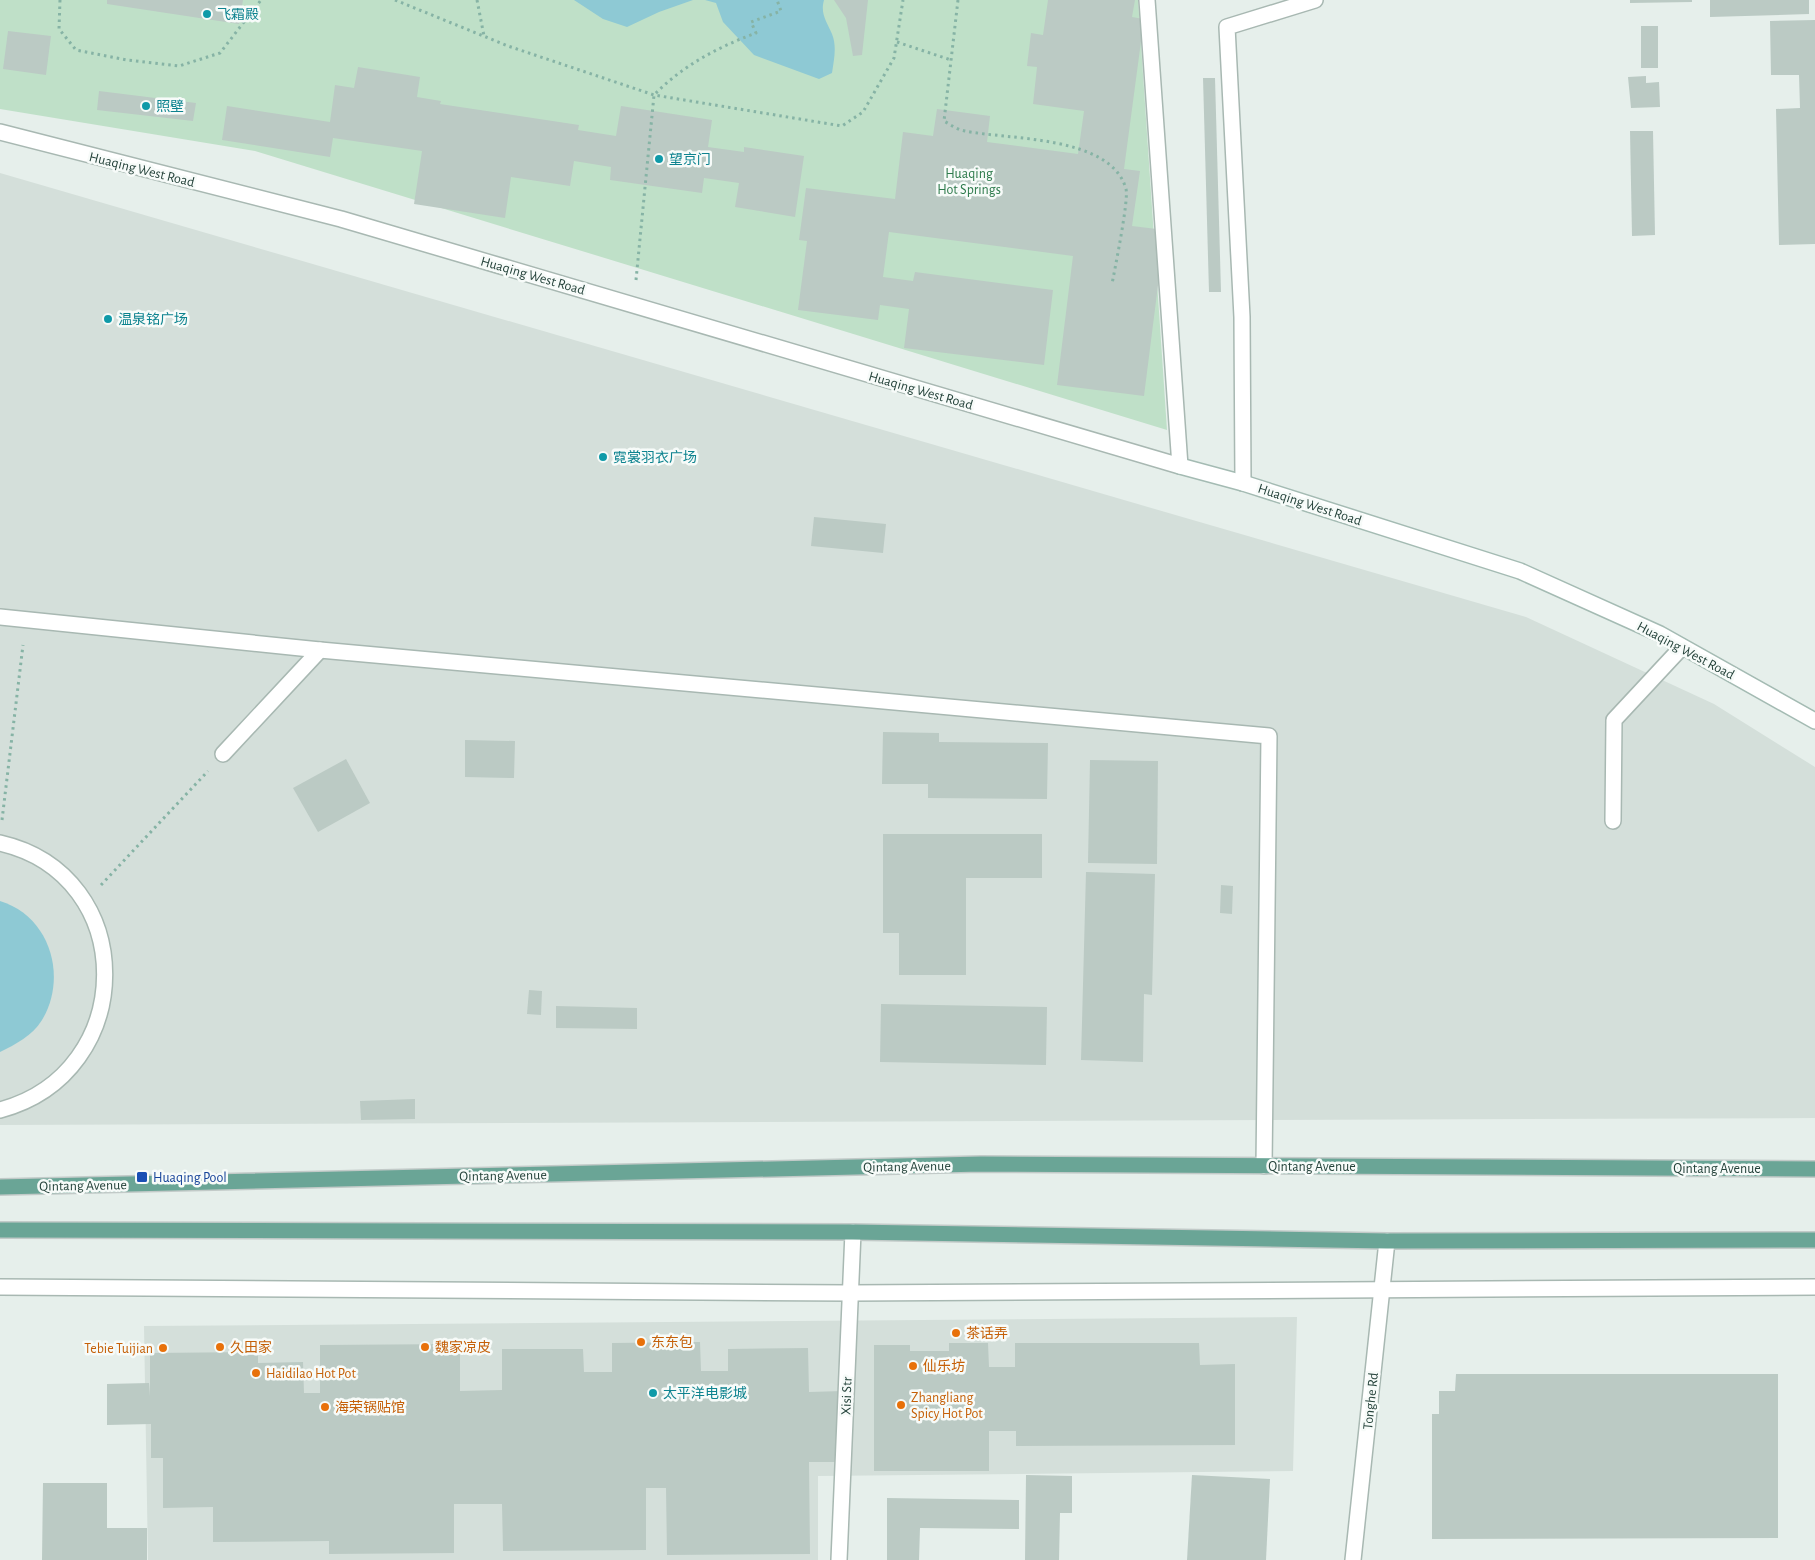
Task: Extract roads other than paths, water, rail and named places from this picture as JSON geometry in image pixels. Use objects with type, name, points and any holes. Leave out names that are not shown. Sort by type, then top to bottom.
[{"type":"main road","name":"Qintang Avenue","points":[[0,1186],[981,1164],[1815,1169]]},
{"type":"main road","points":[[0,1230],[852,1232],[1387,1241],[1815,1240]]},
{"type":"street","points":[[1146,0],[1180,466]]},
{"type":"street","points":[[1243,483],[1242,317],[1227,27],[1315,0]]},
{"type":"street","name":"Huaqing West Road","points":[[0,132],[341,219],[1243,483],[1520,571],[1660,634],[1815,721]]},
{"type":"street","points":[[0,617],[320,650],[1269,736],[1264,1166]]},
{"type":"street","points":[[1613,822],[1614,720],[1682,647]]},
{"type":"street","points":[[223,754],[320,650]]},
{"type":"street","points":[[0,843],[20,848],[57,870],[86,902],[102,942],[106,985],[96,1027],[74,1064],[42,1093],[0,1110]]},
{"type":"street","name":"Xisi Str","points":[[839,1560],[852,1232]]},
{"type":"street","name":"Tonghe Rd","points":[[1353,1560],[1387,1241]]},
{"type":"street","points":[[0,1287],[850,1292],[1815,1287]]},
{"type":"water","points":[[574,0],[693,0],[659,12],[627,27],[603,19]]},
{"type":"water","points":[[705,0],[824,0],[823,14],[834,43],[835,53],[832,73],[819,79],[754,55],[723,22],[716,3]]},
{"type":"water","points":[[0,901],[17,909],[31,920],[42,934],[50,950],[53,967],[53,985],[50,1003],[38,1026],[23,1039],[0,1052]]},
{"type":"place","name":"飞霜殿","points":[[207,14]]},
{"type":"place","name":"照壁","points":[[146,106]]},
{"type":"place","name":"望京门","points":[[659,159]]},
{"type":"place","name":"温泉铭广场","points":[[108,319]]},
{"type":"place","name":"霓裳羽衣广场","points":[[603,457]]},
{"type":"place","name":"Huaqing Pool","points":[[142,1177]]},
{"type":"place","name":"茶话弄","points":[[956,1333]]},
{"type":"place","name":"东东包","points":[[641,1342]]},
{"type":"place","name":"久田家","points":[[220,1347]]},
{"type":"place","name":"魏家凉皮","points":[[425,1347]]},
{"type":"place","name":"Tebie Tuijian","points":[[163,1348]]},
{"type":"place","name":"仙乐坊","points":[[913,1366]]},
{"type":"place","name":"Haidilao Hot Pot","points":[[256,1373]]},
{"type":"place","name":"太平洋电影城","points":[[653,1393]]},
{"type":"place","name":"Zhangliang Spicy Hot Pot","points":[[901,1405]]},
{"type":"place","name":"海荣锅贴馆","points":[[325,1407]]},
{"type":"park label","name":"Huaqing Hot Springs","points":[[969,182]]}]
